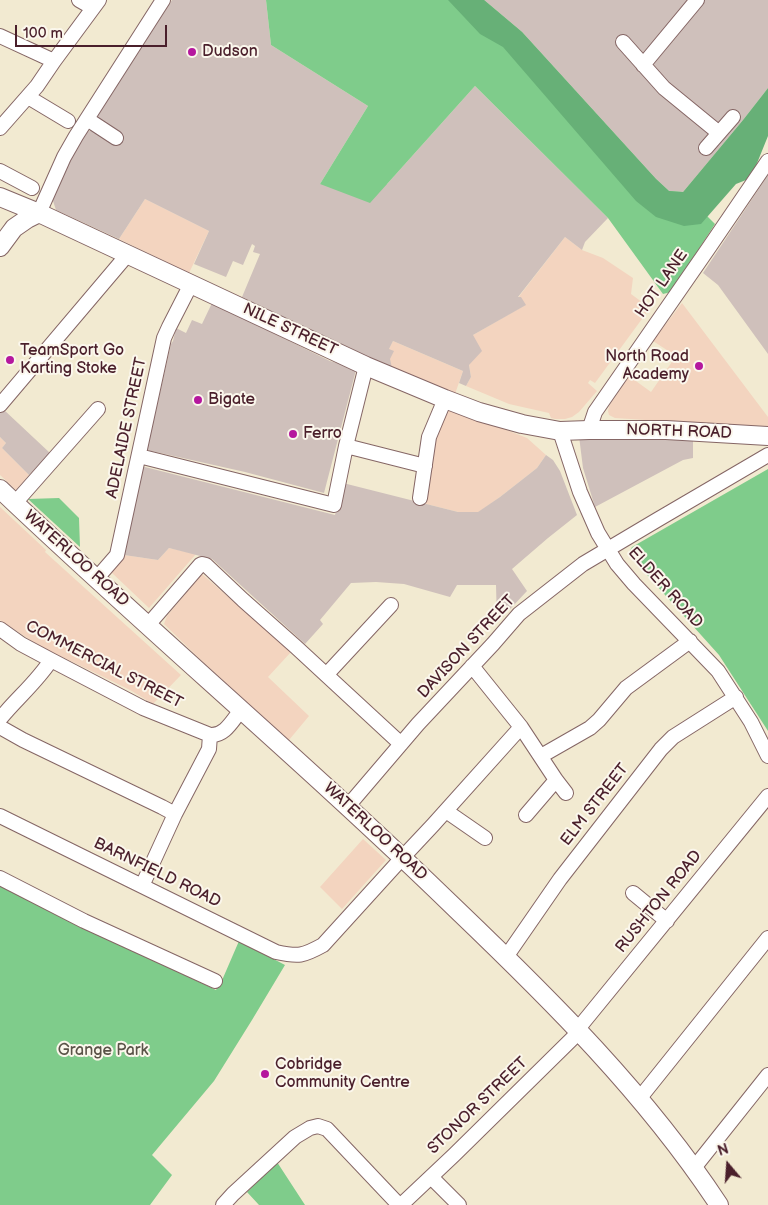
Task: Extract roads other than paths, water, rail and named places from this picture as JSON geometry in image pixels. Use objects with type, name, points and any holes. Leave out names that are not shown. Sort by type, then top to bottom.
[{"type":"main road","name":"NILE STREET","points":[[7,200],[128,254],[366,366],[444,399],[479,412],[522,424],[560,431],[589,430]]},
{"type":"main road","points":[[7,200],[16,218],[14,228]]},
{"type":"main road","points":[[0,247],[14,228],[39,213]]},
{"type":"main road","name":"NORTH ROAD","points":[[589,430],[666,430],[768,436]]},
{"type":"main road","name":"WATERLOO ROAD","points":[[0,489],[173,650],[348,806],[506,957],[613,1068],[681,1150],[719,1205]]},
{"type":"street","points":[[0,128],[37,86],[96,4],[79,0]]},
{"type":"street","points":[[39,213],[64,157],[76,136],[163,0]]},
{"type":"street","points":[[643,64],[694,1]]},
{"type":"street","points":[[0,36],[54,61]]},
{"type":"street","points":[[623,42],[664,88],[719,133]]},
{"type":"street","points":[[28,97],[68,121]]},
{"type":"street","points":[[706,148],[733,117]]},
{"type":"street","points":[[87,119],[116,138]]},
{"type":"street","name":"HOT LANE","points":[[589,430],[595,412],[768,161]]},
{"type":"street","points":[[0,171],[32,188]]},
{"type":"street","points":[[0,405],[128,254]]},
{"type":"street","name":"ADELAIDE STREET","points":[[97,578],[117,555],[164,338],[191,284]]},
{"type":"street","points":[[139,456],[334,505],[346,446],[366,366]]},
{"type":"street","points":[[420,498],[429,437],[444,399]]},
{"type":"street","points":[[15,503],[98,409]]},
{"type":"street","name":"ELDER ROAD","points":[[560,431],[580,492],[598,533],[617,564],[721,675],[753,726],[768,756]]},
{"type":"street","points":[[346,446],[425,466]]},
{"type":"street","name":"DAVISON STREET","points":[[348,806],[421,721],[476,670],[519,614],[583,564],[768,455]]},
{"type":"street","points":[[148,625],[200,565],[206,565],[402,744]]},
{"type":"street","points":[[327,674],[391,605]]},
{"type":"street","name":"COMMERCIAL STREET","points":[[0,629],[21,644],[143,708],[210,735]]},
{"type":"street","points":[[541,756],[590,728],[626,688],[690,641]]},
{"type":"street","points":[[8,710],[42,674],[51,660]]},
{"type":"street","points":[[476,670],[521,726],[566,793]]},
{"type":"street","name":"ELM STREET","points":[[506,957],[560,879],[661,749],[673,737],[736,697]]},
{"type":"street","points":[[142,886],[174,814],[209,749],[210,735],[217,736],[224,731],[240,710]]},
{"type":"street","points":[[402,857],[446,811],[521,726]]},
{"type":"street","points":[[0,727],[174,814]]},
{"type":"street","points":[[526,815],[556,780]]},
{"type":"street","name":"RUSHTON ROAD","points":[[578,1031],[768,796]]},
{"type":"street","points":[[446,811],[485,838]]},
{"type":"street","name":"BARNFIELD ROAD","points":[[0,816],[276,952],[292,955],[308,953],[323,945],[402,857]]},
{"type":"street","points":[[0,878],[84,921],[216,981]]},
{"type":"street","points":[[633,893],[667,921]]},
{"type":"street","points":[[639,1099],[768,938]]},
{"type":"street","name":"STONOR STREET","points":[[400,1205],[431,1177],[578,1031]]},
{"type":"street","points":[[694,1168],[768,1075]]},
{"type":"street","points":[[223,1205],[295,1137],[310,1128],[318,1126],[327,1129],[400,1205]]},
{"type":"street","points":[[431,1177],[459,1205]]},
{"type":"place","name":"Dudson","points":[[192,52]]},
{"type":"place","name":"TeamSport Go Karting Stoke","points":[[10,360]]},
{"type":"place","name":"North Road Academy","points":[[699,366]]},
{"type":"place","name":"Bigate","points":[[198,400]]},
{"type":"place","name":"Ferro","points":[[293,434]]},
{"type":"place","name":"Cobridge Community Centre","points":[[265,1074]]},
{"type":"park label","name":"Grange Park","points":[[103,1051]]}]
